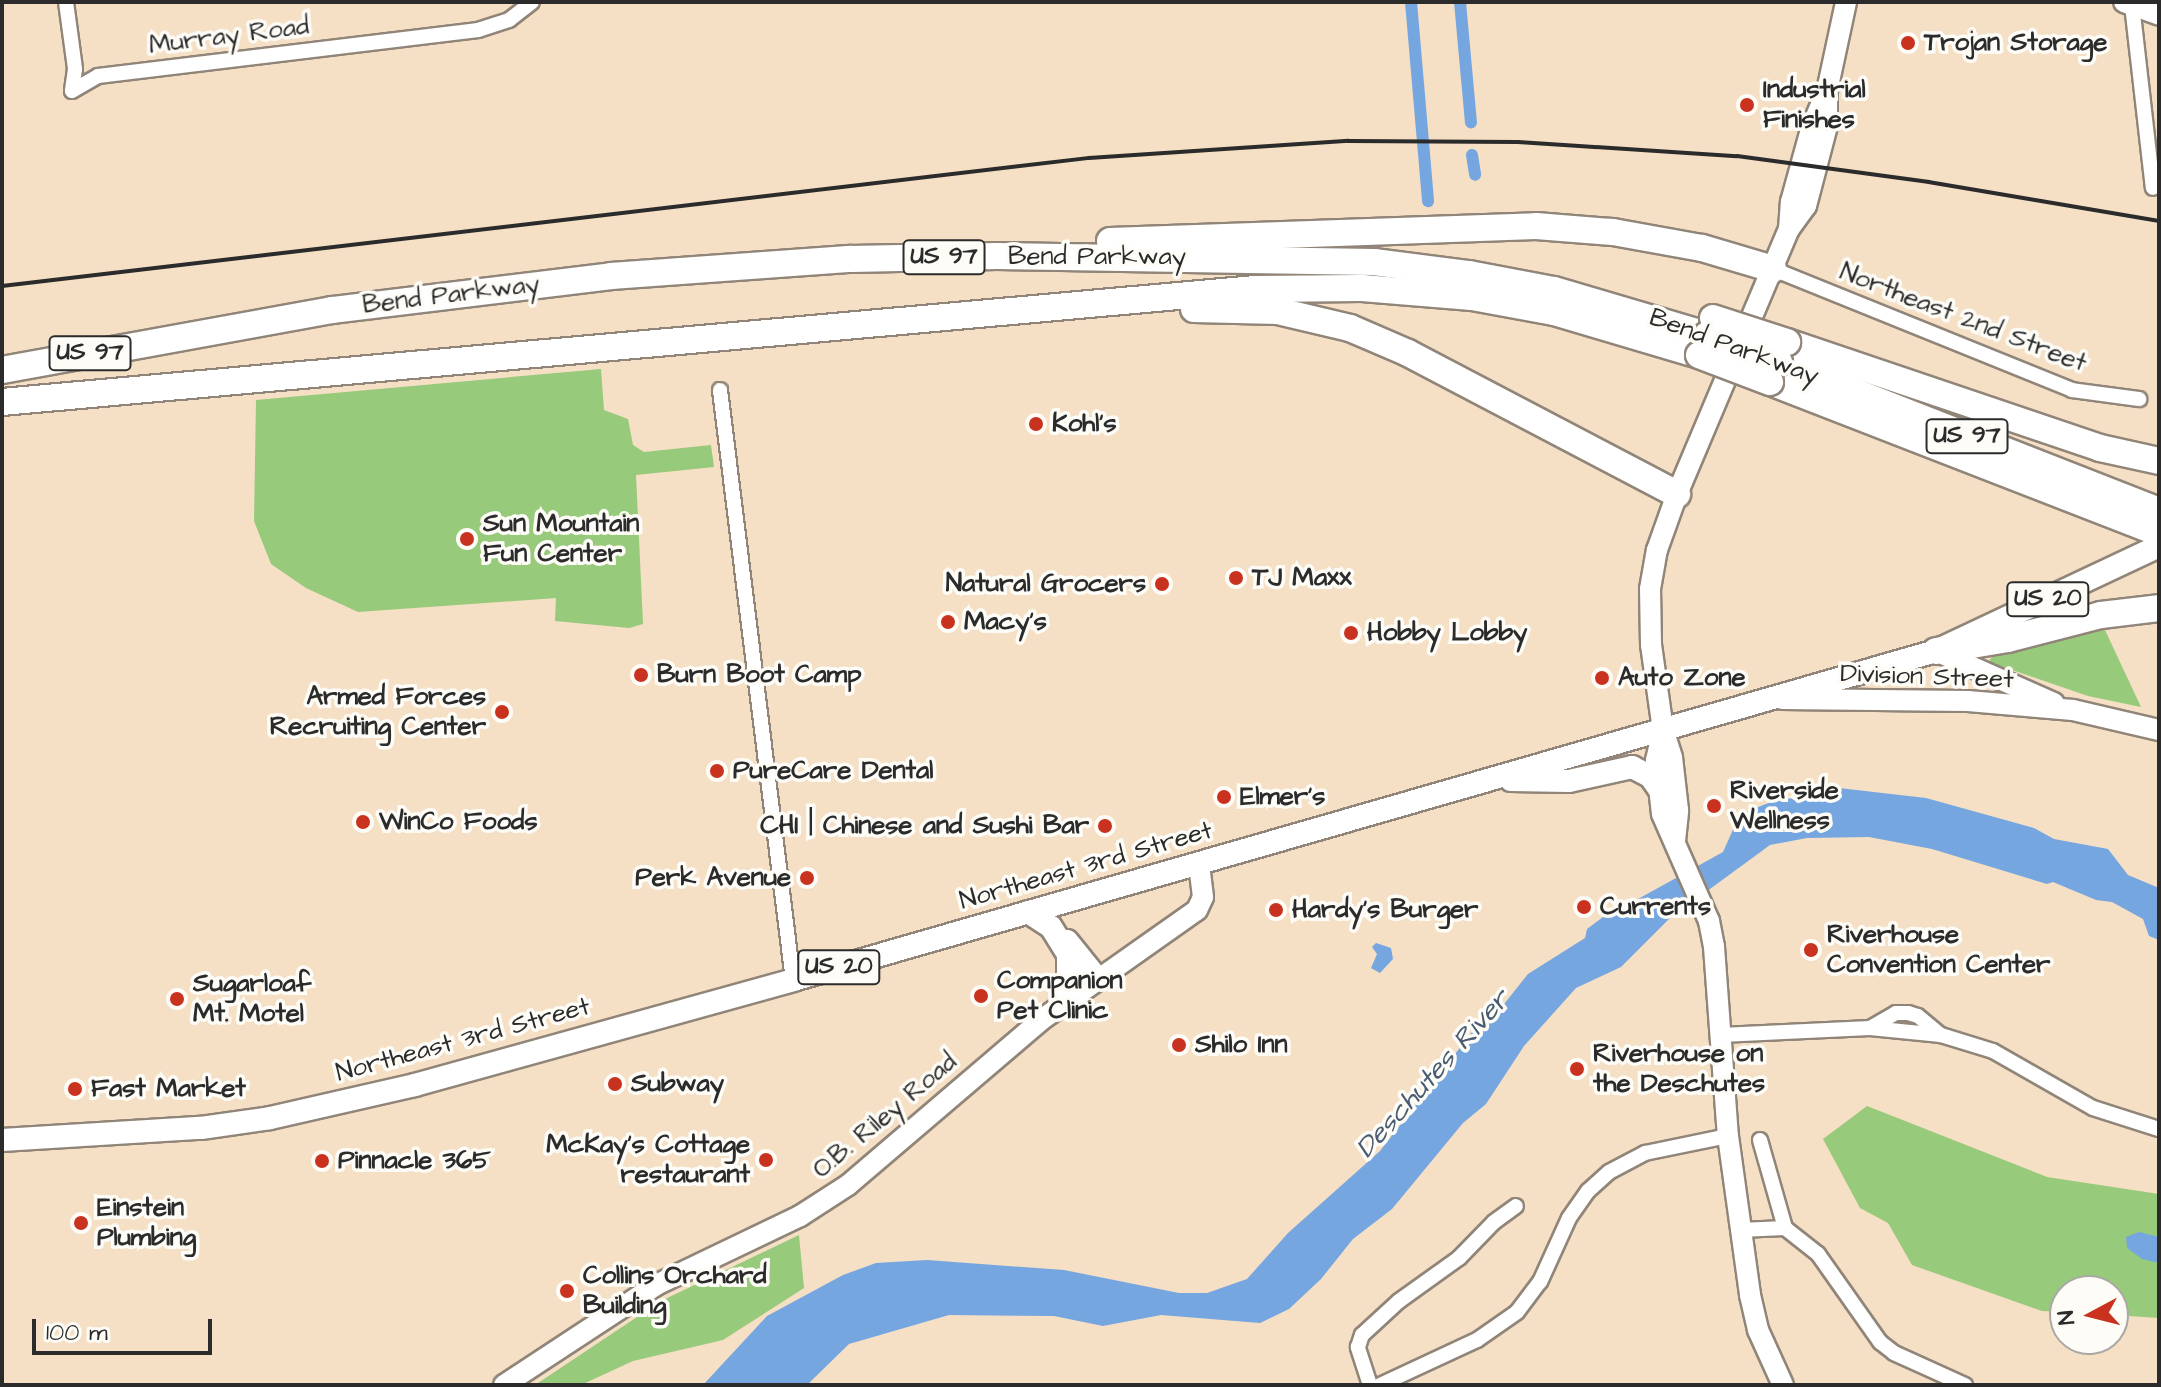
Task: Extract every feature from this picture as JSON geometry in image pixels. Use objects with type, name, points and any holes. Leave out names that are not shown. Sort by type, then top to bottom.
[{"type":"highway","points":[[851,259],[977,246],[1536,226],[1613,232],[1687,245],[1773,269]]},
{"type":"highway","name":"Bend Parkway","points":[[2,370],[332,310],[597,277],[851,259],[1374,262],[1469,274],[1611,304],[1779,362],[2153,520]]},
{"type":"highway","name":"Bend Parkway","points":[[2,402],[907,318],[1256,289],[1362,288],[1472,297],[1706,336]]},
{"type":"highway","points":[[907,318],[1052,320],[1207,308],[1278,311],[1324,319],[1408,353],[1677,494]]},
{"type":"highway","points":[[1706,336],[1779,362],[2159,461]]},
{"type":"highway","points":[[2,354],[109,339],[177,337]]},
{"type":"highway","points":[[1936,651],[2008,639],[2101,615],[2159,608]]},
{"type":"main road","points":[[1675,841],[1678,810],[1672,757],[1663,730],[1651,645],[1650,589],[1657,550],[1677,494],[1789,229],[1791,202],[1812,126],[1827,91],[1846,2]]},
{"type":"main road","points":[[2128,4],[2159,15]]},
{"type":"main road","name":"Northeast 3rd Street","points":[[2,1140],[201,1128],[270,1118],[415,1085],[1778,699],[1936,651],[2159,546]]},
{"type":"main road","name":"Division Street","points":[[1936,651],[2073,710]]},
{"type":"main road","name":"Division Street","points":[[1778,699],[1925,698],[2073,710],[2159,730]]},
{"type":"main road","points":[[1663,730],[1656,760],[1665,828],[1675,841],[1709,921],[1720,981],[1728,1136],[1740,1230],[1758,1330],[1783,1385]]},
{"type":"main road","points":[[1490,779],[1569,781],[1632,767],[1650,776],[1659,789]]},
{"type":"main road","name":"O.B. Riley Road","points":[[504,1385],[656,1285],[800,1216],[848,1185],[972,1076],[1068,1000],[1197,910],[1203,897],[1199,862]]},
{"type":"main road","points":[[1028,912],[1062,935],[1097,978]]},
{"type":"main road","points":[[1051,927],[1068,954],[1068,1000]]},
{"type":"street","name":"Murray Road","points":[[66,2],[75,69],[72,91],[98,76],[478,30],[509,20],[532,2]]},
{"type":"street","points":[[2128,4],[2153,188]]},
{"type":"street","name":"Northeast 2nd Street","points":[[1773,269],[2072,390],[2139,399]]},
{"type":"street","points":[[720,390],[793,980]]},
{"type":"street","points":[[1721,1035],[1870,1028],[1941,1035],[1993,1051],[2093,1108],[2159,1129]]},
{"type":"street","points":[[1380,1385],[1477,1340],[1517,1312],[1540,1282],[1569,1218],[1588,1191],[1609,1172],[1645,1153],[1728,1136]]},
{"type":"street","points":[[1760,1140],[1785,1228],[1818,1254],[1880,1342],[1894,1353],[1965,1385]]},
{"type":"street","points":[[1370,1385],[1358,1347],[1362,1335],[1516,1206]]},
{"type":"street","points":[[1740,1230],[1785,1228]]},
{"type":"green space","name":"Sun Mountain Fun Center","points":[[601,369],[604,410],[628,419],[633,445],[644,452],[711,445],[714,467],[636,475],[643,624],[629,628],[555,621],[556,598],[358,612],[306,588],[271,564],[254,521],[256,400]]},
{"type":"green space","points":[[2090,625],[2105,630],[2141,707],[2088,696],[1989,662],[1993,654]]},
{"type":"green space","points":[[1867,1106],[2047,1177],[2159,1194],[2159,1318],[2129,1316],[2129,1275],[2049,1275],[2049,1311],[2042,1311],[1912,1265],[1888,1223],[1860,1208],[1823,1139]]},
{"type":"green space","points":[[799,1235],[804,1288],[723,1340],[633,1361],[581,1385],[535,1385],[661,1301]]},
{"type":"water","points":[[1839,788],[1926,798],[2034,828],[2054,839],[2108,849],[2128,875],[2159,888],[2159,940],[2149,936],[2143,919],[2112,902],[2096,900],[2053,882],[2047,884],[1932,849],[1869,837],[1807,838],[1770,845],[1669,919],[1621,967],[1576,988],[1524,1046],[1486,1104],[1463,1123],[1392,1209],[1353,1239],[1321,1279],[1289,1309],[1260,1323],[1161,1315],[1103,1326],[1054,1316],[949,1315],[849,1344],[807,1385],[703,1385],[767,1316],[843,1275],[876,1263],[927,1260],[1064,1270],[1179,1293],[1207,1293],[1247,1279],[1288,1233],[1380,1151],[1476,1027],[1489,1023],[1528,974],[1585,938],[1587,929],[1619,905],[1629,904],[1723,852],[1740,814],[1779,799],[1800,798],[1815,790]]},
{"type":"water","points":[[1376,943],[1391,948],[1393,959],[1380,973],[1371,968],[1377,954],[1372,947]]},
{"type":"water","points":[[2139,1232],[2159,1237],[2159,1263],[2142,1259],[2127,1248],[2126,1237]]},
{"type":"waterway","points":[[1411,2],[1428,201]]},
{"type":"waterway","points":[[1460,2],[1471,122]]},
{"type":"waterway","points":[[1472,155],[1475,175]]},
{"type":"railway","points":[[2,286],[1089,158],[1348,141],[1518,142],[1737,156],[1929,182],[2159,221]]},
{"type":"place","name":"Trojan Storage","points":[[1908,43]]},
{"type":"place","name":"Industrial Finishes","points":[[1747,105]]},
{"type":"place","name":"Kohl's","points":[[1036,424]]},
{"type":"place","name":"Sun Mountain Fun Center","points":[[467,539]]},
{"type":"place","name":"TJ Maxx","points":[[1236,578]]},
{"type":"place","name":"Natural Grocers","points":[[1162,584]]},
{"type":"place","name":"Macy's","points":[[948,622]]},
{"type":"place","name":"Hobby Lobby","points":[[1351,633]]},
{"type":"place","name":"Burn Boot Camp","points":[[641,675]]},
{"type":"place","name":"Auto Zone","points":[[1602,678]]},
{"type":"place","name":"Armed Forces Recruiting Center","points":[[502,712]]},
{"type":"place","name":"PureCare Dental","points":[[717,771]]},
{"type":"place","name":"Elmer's","points":[[1224,797]]},
{"type":"place","name":"Riverside Wellness","points":[[1714,806]]},
{"type":"place","name":"WinCo Foods","points":[[363,822]]},
{"type":"place","name":"CHI | Chinese and Sushi Bar","points":[[1105,826]]},
{"type":"place","name":"Perk Avenue","points":[[807,878]]},
{"type":"place","name":"Currents","points":[[1584,907]]},
{"type":"place","name":"Hardy's Burger","points":[[1276,910]]},
{"type":"place","name":"Riverhouse Convention Center","points":[[1811,950]]},
{"type":"place","name":"Companion Pet Clinic","points":[[981,996]]},
{"type":"place","name":"Sugarloaf Mt. Motel","points":[[177,999]]},
{"type":"place","name":"Shilo Inn","points":[[1179,1045]]},
{"type":"place","name":"Riverhouse on the Deschutes","points":[[1577,1069]]},
{"type":"place","name":"Subway","points":[[615,1084]]},
{"type":"place","name":"Fast Market","points":[[75,1089]]},
{"type":"place","name":"McKay’s Cottage restaurant","points":[[766,1160]]},
{"type":"place","name":"Pinnacle 365","points":[[322,1161]]},
{"type":"place","name":"Einstein Plumbing","points":[[81,1223]]},
{"type":"place","name":"Collins Orchard Building","points":[[567,1291]]},
{"type":"water label","name":"Deschutes River","points":[[1433,1074]]}]
